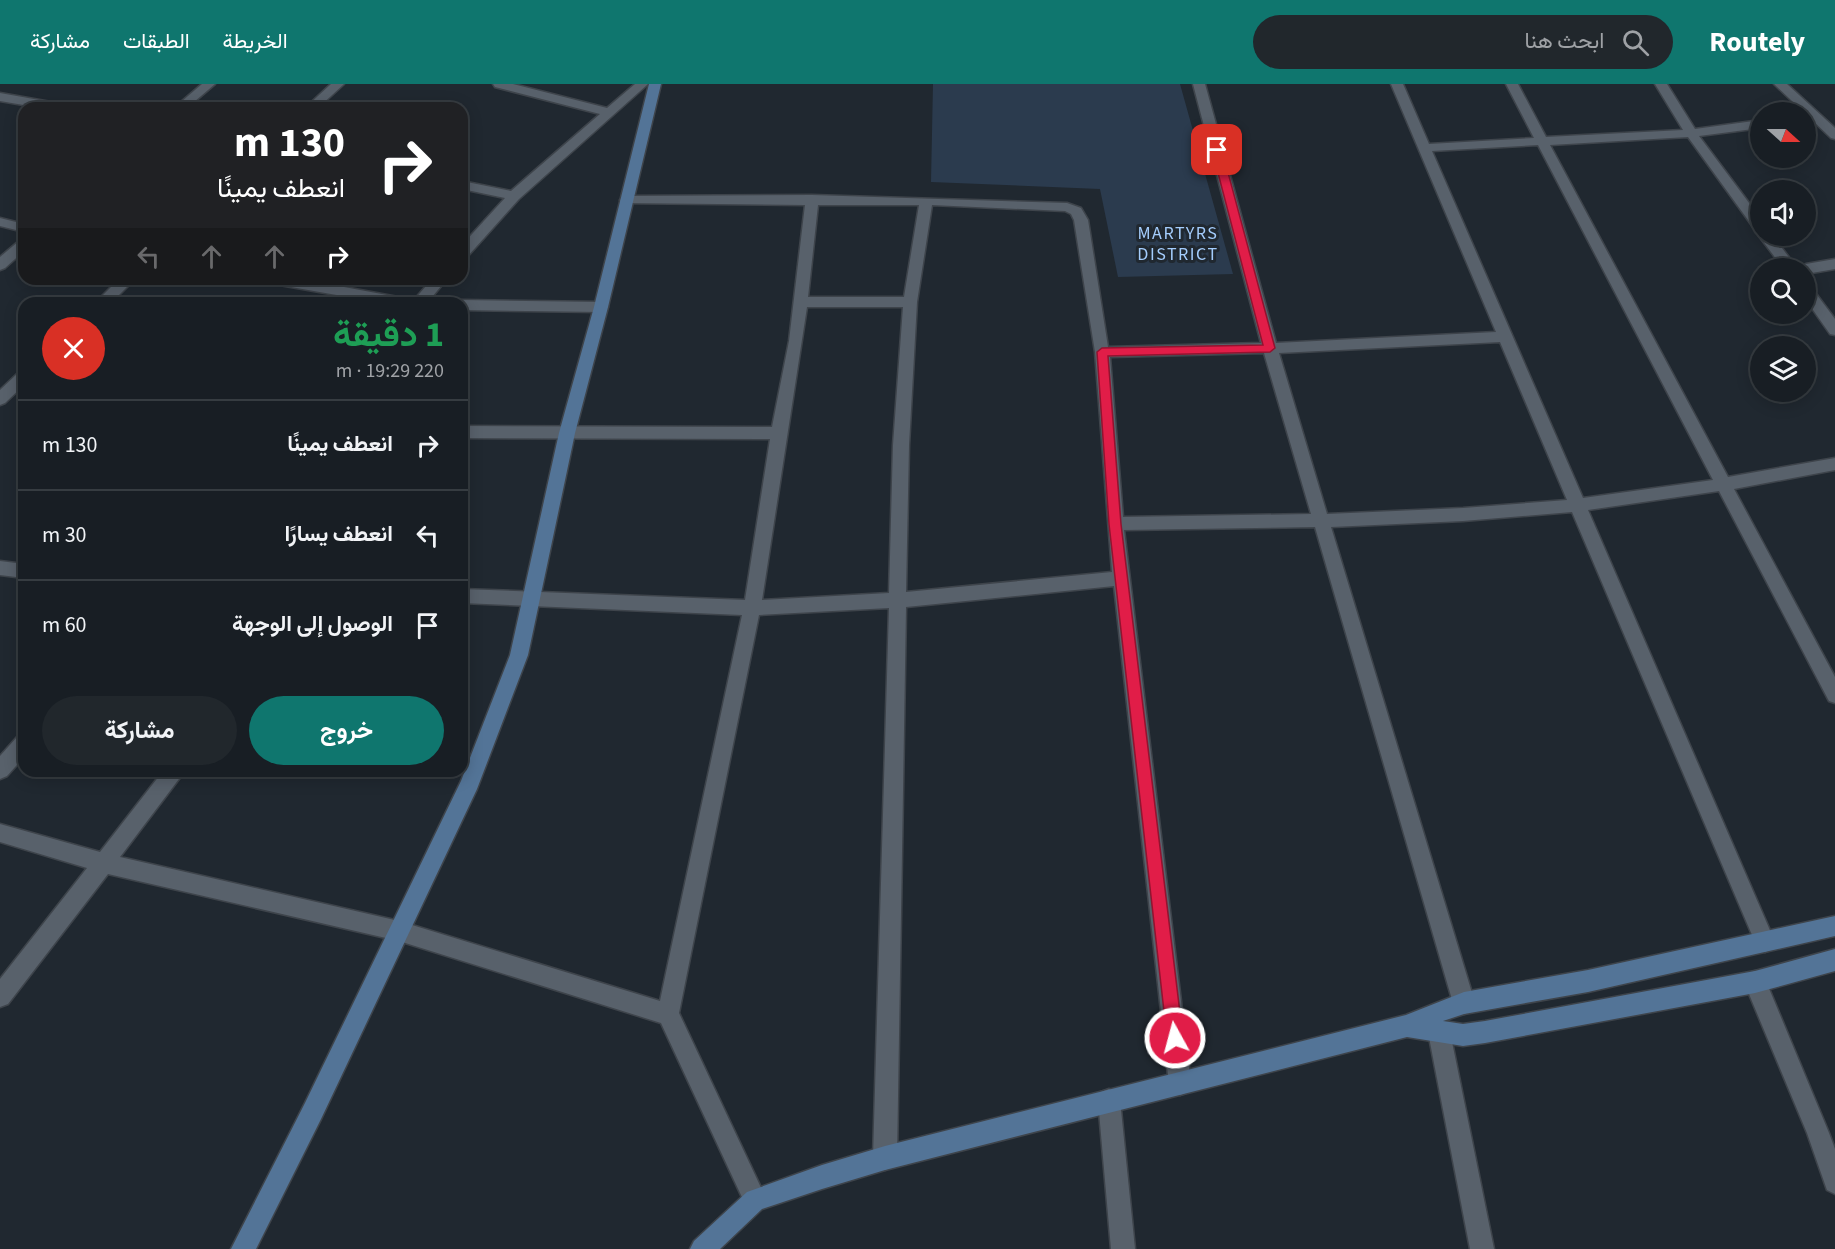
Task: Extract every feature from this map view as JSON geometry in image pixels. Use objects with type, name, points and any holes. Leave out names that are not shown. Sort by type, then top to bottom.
[{"type":"main road","points":[[243,1249],[314,1111],[470,783],[519,655],[567,433],[601,307],[655,84]]},
{"type":"main road","points":[[702,1249],[755,1200],[885,1158],[1407,1026],[1464,1004],[1588,981],[1835,926]]},
{"type":"main road","points":[[1407,1026],[1463,1035],[1485,1032],[1755,982],[1835,960]]},
{"type":"street","points":[[187,102],[208,84]]},
{"type":"street","points":[[318,102],[338,84]]},
{"type":"street","points":[[499,84],[606,112]]},
{"type":"street","points":[[468,247],[514,196],[606,112],[642,84]]},
{"type":"street","points":[[1199,84],[1270,348],[1464,1004]]},
{"type":"street","points":[[1397,84],[1765,942]]},
{"type":"street","points":[[1512,84],[1835,696]]},
{"type":"street","points":[[1661,84],[1691,133],[1750,213]]},
{"type":"street","points":[[1780,84],[1796,102]]},
{"type":"street","points":[[0,97],[28,102]]},
{"type":"street","points":[[1816,117],[1835,115]]},
{"type":"street","points":[[1816,122],[1835,135]]},
{"type":"street","points":[[1424,148],[1691,133],[1750,125]]},
{"type":"street","points":[[468,186],[514,196]]},
{"type":"street","points":[[755,1200],[668,1014],[752,608],[801,302],[812,199]]},
{"type":"street","points":[[627,200],[926,201],[1057,206],[1076,211],[1081,220],[1102,352],[1115,524],[1180,1084]]},
{"type":"street","points":[[885,1158],[901,445],[910,302],[926,201]]},
{"type":"street","points":[[0,222],[18,226]]},
{"type":"street","points":[[0,266],[18,250]]},
{"type":"street","points":[[1816,267],[1835,264]]},
{"type":"street","points":[[108,297],[122,285]]},
{"type":"street","points":[[308,285],[375,297]]},
{"type":"street","points":[[424,297],[435,285]]},
{"type":"street","points":[[801,302],[910,302]]},
{"type":"street","points":[[1816,304],[1835,330]]},
{"type":"street","points":[[468,305],[601,307]]},
{"type":"street","points":[[1102,352],[1270,348],[1506,338]]},
{"type":"street","points":[[0,399],[18,384]]},
{"type":"street","points":[[468,432],[779,433]]},
{"type":"street","points":[[1115,524],[1321,522],[1579,505],[1723,485],[1835,464]]},
{"type":"street","points":[[0,568],[18,570]]},
{"type":"street","points":[[468,596],[752,608],[899,600],[1121,578]]},
{"type":"street","points":[[0,770],[18,750]]},
{"type":"street","points":[[0,996],[171,777]]},
{"type":"street","points":[[0,833],[104,863],[399,931],[668,1014]]},
{"type":"street","points":[[1755,982],[1827,1134],[1835,1182]]},
{"type":"street","points":[[1439,1032],[1482,1249]]},
{"type":"street","points":[[1109,1101],[1123,1249]]},
{"type":"shaded area","points":[[933,84],[1180,84],[1233,274],[1118,277],[1100,189],[931,182]]},
{"type":"district","name":"MARTYRS DISTRICT","points":[[1178,243]]},
{"type":"route","points":[[1175,1038],[1115,524],[1102,352],[1270,348],[1217,150]]}]
